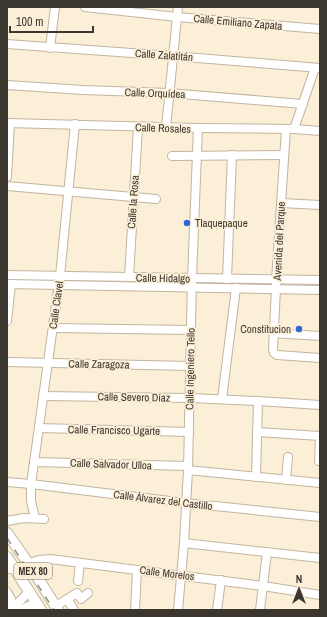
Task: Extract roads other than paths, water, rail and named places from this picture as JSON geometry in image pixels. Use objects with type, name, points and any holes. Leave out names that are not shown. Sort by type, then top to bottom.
[{"type":"main road","name":"MEX 80","points":[[7,533],[57,608]]},
{"type":"main road","name":"MEX 80","points":[[7,557],[11,569],[29,591],[39,607]]},
{"type":"street","points":[[50,48],[55,7]]},
{"type":"street","name":"Calle Emiliano Zapata","points":[[85,7],[177,17],[320,29]]},
{"type":"street","points":[[166,128],[178,7]]},
{"type":"street","name":"Calle Zalatitán","points":[[7,44],[317,68]]},
{"type":"street","name":"Avenida del Parque","points":[[317,68],[303,104],[290,129],[284,155],[273,349],[274,353],[277,355],[320,358]]},
{"type":"street","name":"Calle Orquídea","points":[[7,85],[97,91],[169,93],[303,104]]},
{"type":"street","points":[[7,177],[8,123]]},
{"type":"street","name":"Calle Rosales","points":[[8,123],[166,128],[290,129],[320,131]]},
{"type":"street","name":"Calle Clavel","points":[[35,518],[31,501],[31,484],[60,276],[75,124]]},
{"type":"street","name":"Calle la Rosa","points":[[129,277],[138,127]]},
{"type":"street","name":"Calle Ingeniero Tello","points":[[178,610],[184,543],[188,468],[191,288],[198,128]]},
{"type":"street","points":[[227,279],[232,155]]},
{"type":"street","points":[[172,156],[284,155]]},
{"type":"street","points":[[7,186],[156,199]]},
{"type":"street","points":[[281,203],[320,205]]},
{"type":"street","name":"Calle Hidalgo","points":[[7,275],[320,280]]},
{"type":"street","points":[[7,321],[9,284]]},
{"type":"street","name":"Calle Hidalgo","points":[[9,284],[320,290]]},
{"type":"street","points":[[222,399],[236,288]]},
{"type":"street","points":[[53,328],[191,330]]},
{"type":"street","points":[[273,333],[320,336]]},
{"type":"street","name":"Calle Zaragoza","points":[[7,362],[190,366]]},
{"type":"street","name":"Calle Severo Díaz","points":[[43,396],[222,399],[320,405]]},
{"type":"street","points":[[256,477],[258,401]]},
{"type":"street","name":"Calle Francisco Ugarte","points":[[39,428],[189,432]]},
{"type":"street","points":[[257,432],[320,436],[319,461]]},
{"type":"street","points":[[286,480],[288,457]]},
{"type":"street","name":"Calle Salvador Ulloa","points":[[34,462],[188,468],[256,477],[320,483]]},
{"type":"street","name":"Calle Álvarez del Castillo","points":[[7,482],[320,517]]},
{"type":"street","points":[[7,520],[24,518],[44,519]]},
{"type":"street","points":[[184,543],[320,558]]},
{"type":"street","points":[[260,610],[267,552]]},
{"type":"street","name":"Calle Morelos","points":[[11,569],[39,560],[50,559],[221,580],[320,595]]},
{"type":"street","points":[[78,581],[80,563]]},
{"type":"street","points":[[135,610],[137,570]]},
{"type":"street","points":[[217,610],[221,580]]},
{"type":"street","points":[[10,609],[29,591]]},
{"type":"street","points":[[7,592],[11,599],[10,609]]},
{"type":"street","points":[[57,608],[77,593],[81,599],[88,593]]},
{"type":"street","points":[[67,599],[74,610]]},
{"type":"street","points":[[20,610],[28,606],[39,607]]},
{"type":"railway","points":[[7,538],[54,610]]},
{"type":"place","name":"Tlaquepaque","points":[[187,223]]},
{"type":"place","name":"Constitucion","points":[[299,329]]}]
